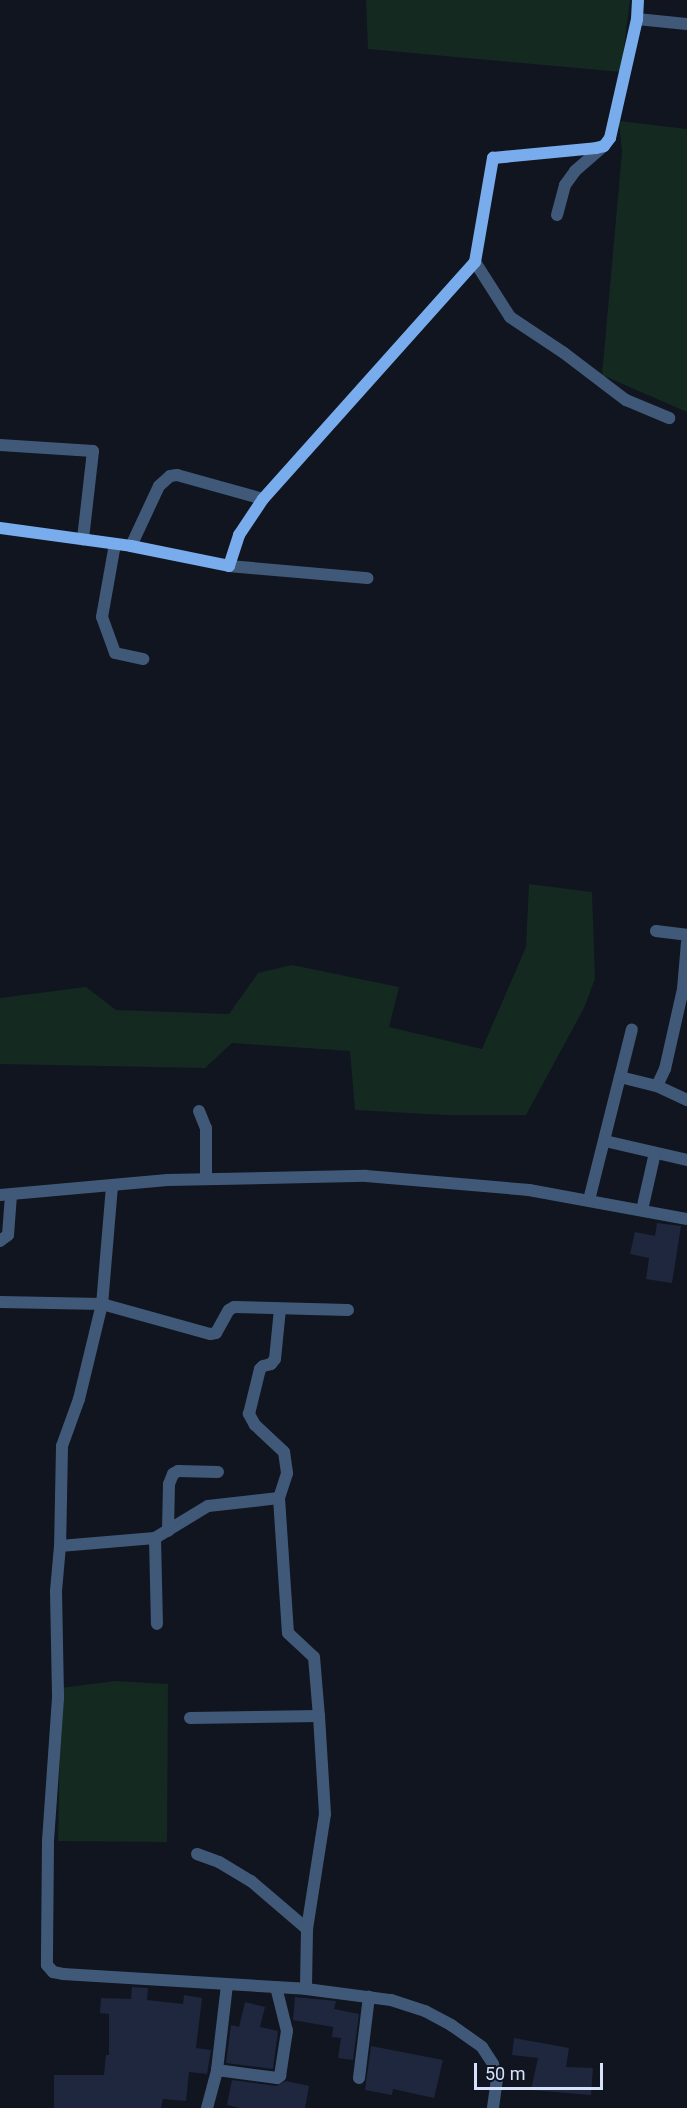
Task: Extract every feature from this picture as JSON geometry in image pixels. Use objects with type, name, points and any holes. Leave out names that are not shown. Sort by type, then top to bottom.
[{"type":"street","points":[[557,215],[565,185],[574,171],[604,146],[610,138],[637,19],[638,0]]},
{"type":"street","points":[[637,19],[687,24]]},
{"type":"street","points":[[229,566],[239,535],[263,499],[475,262],[493,158],[604,146]]},
{"type":"street","points":[[475,262],[510,317],[564,353],[626,400],[669,418]]},
{"type":"street","points":[[0,445],[93,451],[83,539]]},
{"type":"street","points":[[131,546],[159,486],[170,476],[177,475],[263,499]]},
{"type":"street","points":[[0,528],[131,546],[229,566],[367,578]]},
{"type":"street","points":[[115,544],[102,617],[115,653],[143,659]]},
{"type":"street","points":[[656,931],[687,935]]},
{"type":"street","points":[[657,1086],[666,1069],[685,989],[687,942]]},
{"type":"street","points":[[590,1200],[632,1029]]},
{"type":"street","points":[[620,1077],[657,1086],[687,1101]]},
{"type":"street","points":[[199,1111],[206,1128],[206,1179]]},
{"type":"street","points":[[605,1141],[687,1160]]},
{"type":"street","points":[[642,1210],[655,1153]]},
{"type":"street","points":[[0,1241],[8,1235],[6,1195],[167,1180],[366,1176],[477,1184],[590,1200],[687,1220]]},
{"type":"street","points":[[112,1186],[102,1304],[79,1399],[62,1446],[60,1546],[56,1591],[58,1698],[48,1840],[47,1965],[53,1972],[63,1974],[306,1989],[391,2000],[425,2011],[452,2025],[482,2047],[493,2064],[496,2079],[494,2108]]},
{"type":"street","points":[[0,1302],[102,1304],[210,1334],[216,1333],[230,1308],[348,1310]]},
{"type":"street","points":[[280,1310],[275,1359],[271,1364],[260,1369],[249,1414],[255,1425],[284,1452],[286,1473],[279,1498],[288,1633],[314,1657],[320,1716],[325,1814],[307,1929],[306,1989]]},
{"type":"street","points":[[168,1531],[170,1484],[173,1474],[178,1471],[218,1472]]},
{"type":"street","points":[[60,1546],[155,1539],[208,1506],[279,1498]]},
{"type":"street","points":[[155,1539],[157,1624]]},
{"type":"street","points":[[190,1718],[320,1716]]},
{"type":"street","points":[[197,1854],[219,1862],[251,1881],[307,1929]]},
{"type":"street","points":[[207,2108],[217,2070],[227,1985]]},
{"type":"street","points":[[217,2070],[265,2077],[280,2076],[287,2031],[276,1987]]},
{"type":"street","points":[[359,2078],[369,1997]]},
{"type":"green space","points":[[366,0],[630,0],[621,72],[368,49]]},
{"type":"green space","points":[[619,121],[687,129],[687,412],[602,375],[622,152]]},
{"type":"green space","points":[[529,884],[592,892],[595,979],[584,1008],[526,1115],[445,1115],[355,1110],[350,1051],[232,1043],[205,1068],[0,1064],[0,998],[86,987],[116,1010],[229,1014],[258,973],[292,965],[399,987],[389,1027],[482,1049],[526,947]]},
{"type":"green space","points":[[115,1681],[168,1684],[167,1842],[58,1841],[61,1688]]},
{"type":"building","points":[[657,1223],[681,1226],[672,1283],[646,1279],[649,1258],[630,1254],[635,1232],[655,1236]]},
{"type":"building","points":[[132,1987],[148,1988],[147,2000],[183,2004],[184,1995],[202,1998],[196,2048],[211,2050],[207,2074],[189,2072],[186,2101],[163,2099],[161,2108],[54,2108],[54,2075],[104,2075],[106,2055],[109,2055],[109,2014],[100,2013],[101,1998],[131,1999]]},
{"type":"building","points":[[295,1997],[336,2001],[334,2009],[359,2014],[353,2060],[338,2058],[341,2038],[332,2037],[333,2027],[293,2020]]},
{"type":"building","points":[[245,2002],[265,2007],[260,2027],[278,2031],[273,2069],[226,2063],[231,2025],[239,2027]]},
{"type":"building","points":[[514,2038],[569,2048],[566,2067],[593,2068],[591,2095],[531,2090],[538,2058],[512,2055]]},
{"type":"building","points":[[371,2046],[443,2060],[434,2098],[393,2089],[392,2095],[365,2090]]},
{"type":"building","points":[[232,2080],[276,2086],[286,2081],[309,2086],[305,2108],[240,2108],[227,2105]]}]
